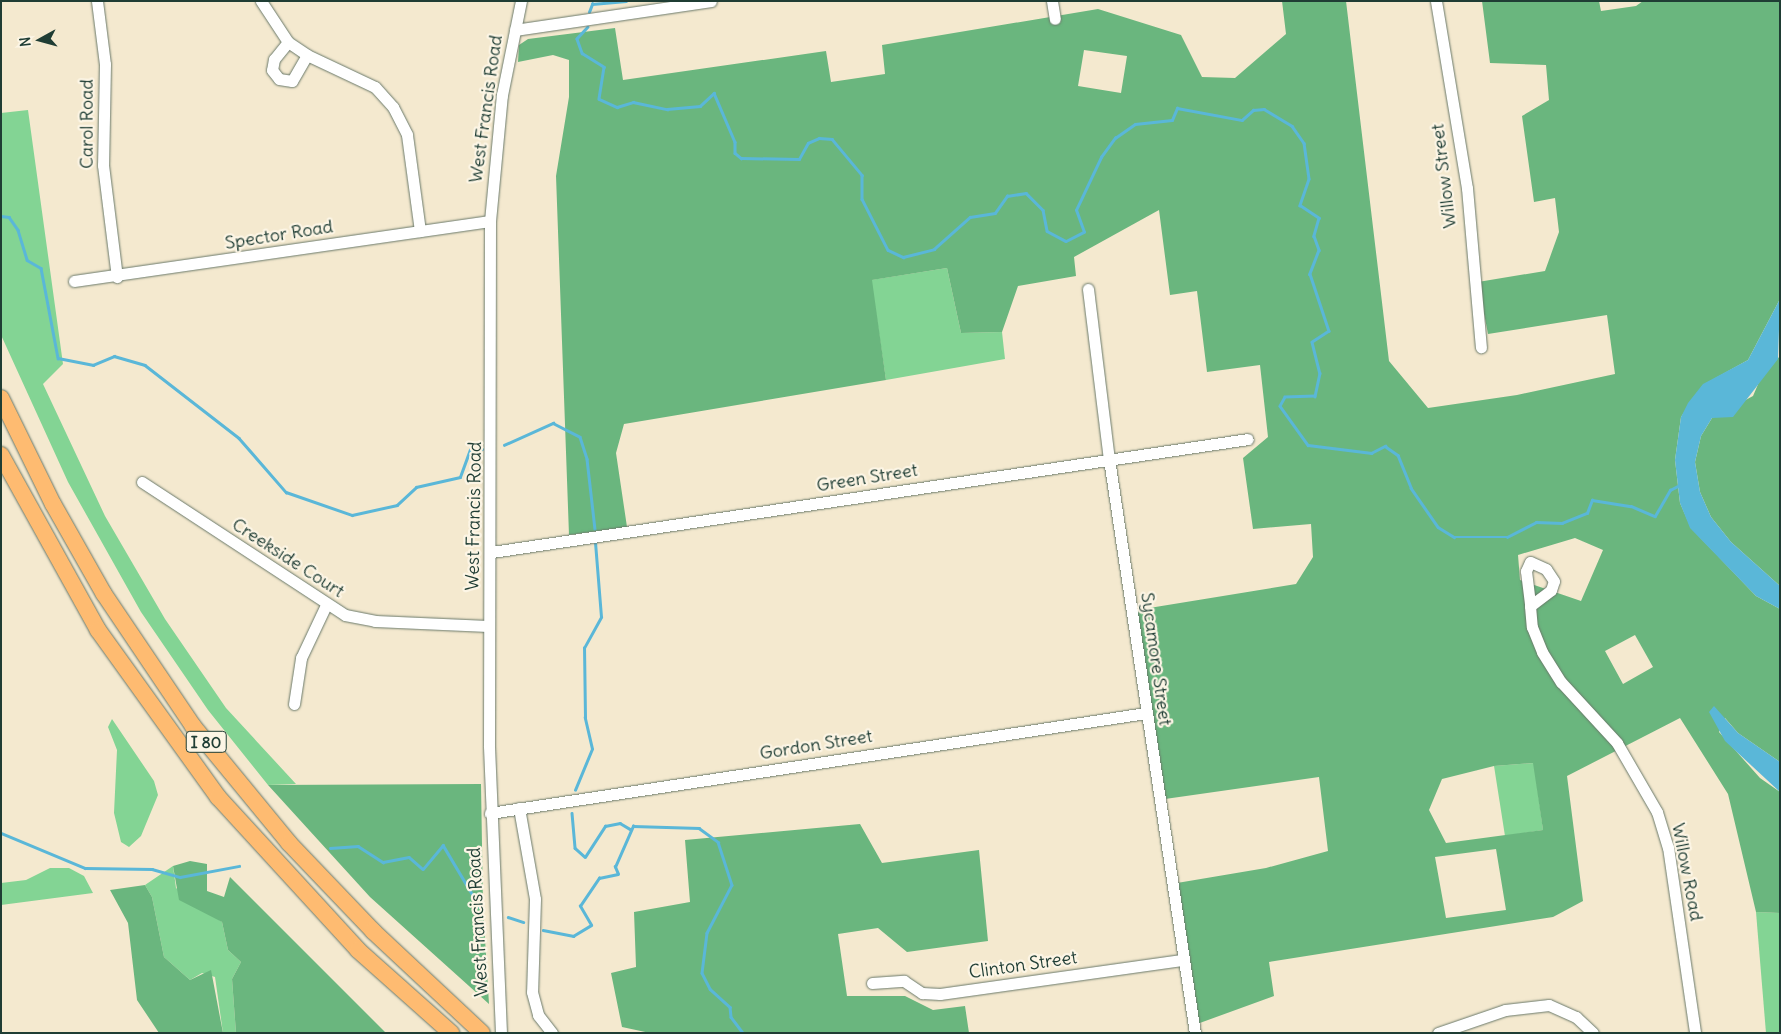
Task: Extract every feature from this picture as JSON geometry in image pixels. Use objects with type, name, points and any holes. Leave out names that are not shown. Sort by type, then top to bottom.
[{"type":"highway","name":"I 80","points":[[1,398],[53,504],[104,594],[193,726],[289,843],[372,931],[482,1033]]},
{"type":"highway","name":"I 80","points":[[1,455],[98,630],[218,797],[358,950],[451,1033]]},
{"type":"street","name":"Carol Road","points":[[97,1],[105,64],[103,165],[117,278]]},
{"type":"street","points":[[262,1],[288,42],[306,56],[348,70],[375,87],[393,107],[407,135],[420,231]]},
{"type":"street","name":"West Francis Road","points":[[501,1033],[490,813],[488,626],[492,552],[490,221],[498,123],[521,1]]},
{"type":"street","points":[[515,30],[711,1]]},
{"type":"street","points":[[1052,1],[1054,19]]},
{"type":"street","name":"Willow Street","points":[[1436,1],[1467,188],[1481,347]]},
{"type":"street","points":[[288,42],[274,59],[272,70],[279,79],[292,82],[306,56]]},
{"type":"street","name":"Spector Road","points":[[74,281],[117,278],[490,221]]},
{"type":"street","name":"Sycamore Street","points":[[1088,289],[1109,459],[1182,960],[1195,1033]]},
{"type":"street","name":"Green Street","points":[[492,552],[1248,439]]},
{"type":"street","name":"Creekside Court","points":[[142,482],[326,606],[375,622],[488,626]]},
{"type":"street","points":[[294,704],[300,658],[326,606]]},
{"type":"street","name":"Willow Road","points":[[1530,606],[1542,652],[1561,682],[1617,743],[1657,812],[1668,847],[1695,1033]]},
{"type":"street","name":"Gordon Street","points":[[490,813],[1146,713]]},
{"type":"street","points":[[519,808],[535,898],[532,992],[538,1015],[552,1033]]},
{"type":"street","name":"Clinton Street","points":[[872,983],[904,981],[922,993],[940,994],[1182,960]]},
{"type":"street","points":[[1438,1033],[1505,1010],[1549,1005],[1576,1018],[1594,1033]]},
{"type":"green space","points":[[1282,1],[1346,1],[1389,361],[1428,408],[1517,395],[1615,374],[1607,315],[1488,334],[1478,282],[1545,271],[1559,232],[1555,198],[1534,202],[1522,116],[1549,100],[1546,65],[1490,63],[1482,1],[1599,1],[1601,11],[1636,6],[1643,1],[1780,1],[1780,299],[1748,360],[1703,385],[1681,417],[1675,460],[1680,503],[1691,528],[1756,596],[1780,609],[1780,762],[1738,733],[1725,718],[1719,732],[1760,778],[1780,792],[1780,913],[1756,912],[1728,794],[1680,718],[1567,776],[1583,901],[1553,917],[1269,962],[1274,996],[1197,1024],[1177,883],[1266,868],[1328,851],[1319,777],[1165,799],[1137,610],[1296,584],[1313,557],[1311,524],[1253,529],[1243,458],[1268,437],[1260,365],[1207,372],[1197,291],[1170,295],[1159,210],[1074,257],[1076,276],[1018,286],[1002,332],[961,333],[947,268],[872,280],[886,380],[624,424],[616,453],[627,527],[569,535],[556,176],[569,97],[569,60],[553,55],[518,62],[519,45],[528,39],[615,28],[623,80],[826,51],[831,82],[885,74],[882,45],[1098,9],[1181,35],[1202,77],[1235,78],[1286,34]],"holes":[[[1084,50],[1127,56],[1121,93],[1078,86]],[[1575,538],[1603,550],[1581,601],[1520,580],[1518,555]],[[1635,635],[1653,667],[1623,684],[1605,651]],[[1533,763],[1543,830],[1446,843],[1429,810],[1442,779],[1494,766]],[[1496,849],[1506,910],[1446,918],[1435,857]]]},
{"type":"green space","points":[[28,110],[63,364],[43,384],[105,516],[165,619],[226,708],[296,784],[268,785],[208,710],[141,612],[68,482],[1,335],[1,113]]},
{"type":"green space","points":[[947,268],[961,333],[1002,332],[1005,359],[886,380],[871,280]]},
{"type":"green space","points":[[1780,356],[1780,586],[1731,542],[1711,517],[1700,492],[1695,462],[1701,436],[1712,418],[1753,396],[1762,375]]},
{"type":"green space","points":[[112,719],[154,781],[158,795],[141,836],[129,847],[121,842],[114,813],[117,750],[108,727]]},
{"type":"green space","points":[[1534,763],[1543,830],[1505,836],[1494,766]]},
{"type":"green space","points":[[481,784],[483,906],[489,1004],[370,897],[268,785]]},
{"type":"green space","points":[[860,824],[882,863],[979,850],[988,941],[907,952],[878,928],[838,934],[847,996],[905,996],[933,1010],[965,1006],[969,1033],[650,1033],[622,1027],[611,973],[636,967],[634,912],[690,902],[685,840]]},
{"type":"green space","points":[[190,861],[207,864],[207,891],[224,897],[230,877],[386,1033],[236,1033],[232,979],[241,962],[228,950],[222,922],[179,900],[173,866]]},
{"type":"green space","points":[[173,866],[176,888],[222,922],[228,950],[241,962],[232,979],[236,1033],[223,1033],[215,977],[202,973],[190,980],[164,957],[152,897],[145,885]]},
{"type":"green space","points":[[50,868],[69,868],[84,876],[93,893],[1,905],[1,883],[26,880]]},
{"type":"green space","points":[[145,885],[152,897],[164,957],[190,980],[211,970],[223,1033],[159,1033],[137,1000],[128,923],[110,890]]},
{"type":"green space","points":[[1756,912],[1780,913],[1780,1032],[1766,1033]]},
{"type":"water","points":[[1780,299],[1778,359],[1733,417],[1712,418],[1701,436],[1695,462],[1700,492],[1711,517],[1731,542],[1780,586],[1780,609],[1756,596],[1690,528],[1680,503],[1675,460],[1681,417],[1688,403],[1703,384],[1748,360]]},
{"type":"water","points":[[1714,706],[1738,733],[1780,762],[1780,792],[1725,741],[1709,712]]},
{"type":"waterway","points":[[589,12],[592,4],[626,1]]},
{"type":"waterway","points":[[588,27],[577,39],[582,53],[604,67],[599,99],[617,107],[633,102],[667,109],[700,106],[714,93],[735,142],[735,153],[741,158],[799,159],[808,143],[819,138],[832,139],[862,175],[862,199],[888,250],[903,257],[934,249],[970,217],[995,213],[1007,196],[1026,193],[1043,210],[1047,231],[1066,241],[1084,232],[1076,210],[1101,157],[1115,138],[1135,124],[1172,120],[1177,108],[1242,120],[1253,110],[1264,109],[1292,126],[1304,143],[1309,179],[1300,205],[1319,218],[1314,236],[1319,250],[1310,274],[1329,331],[1312,342],[1320,373],[1315,396],[1285,397],[1280,406],[1308,445],[1371,453],[1385,446],[1398,455],[1411,488],[1438,527],[1454,537],[1507,537],[1536,522],[1562,523],[1587,513],[1592,500],[1631,506],[1655,516],[1670,490],[1678,486]]},
{"type":"waterway","points":[[1,216],[9,217],[18,230],[27,260],[41,268],[58,358],[93,365],[114,356],[145,365],[239,438],[286,492],[352,515],[397,505],[416,487],[460,477],[470,450],[482,449]]},
{"type":"waterway","points":[[504,445],[553,423],[580,437],[587,459],[595,529]]},
{"type":"waterway","points":[[575,790],[592,749],[585,718],[584,648],[601,617],[595,543]]},
{"type":"waterway","points":[[572,813],[575,848],[585,857],[605,826],[620,823],[630,829]]},
{"type":"waterway","points":[[543,930],[573,936],[591,925],[580,906],[599,878],[618,874],[615,867],[633,826],[699,828],[718,842],[732,885],[707,933],[702,973],[710,989],[730,1007],[731,1017],[743,1033]]},
{"type":"waterway","points":[[1,833],[85,868],[152,869],[180,877],[239,866]]},
{"type":"waterway","points":[[330,848],[358,846],[383,862],[409,857],[423,869],[443,845],[480,907]]},
{"type":"waterway","points":[[508,917],[523,922]]}]
